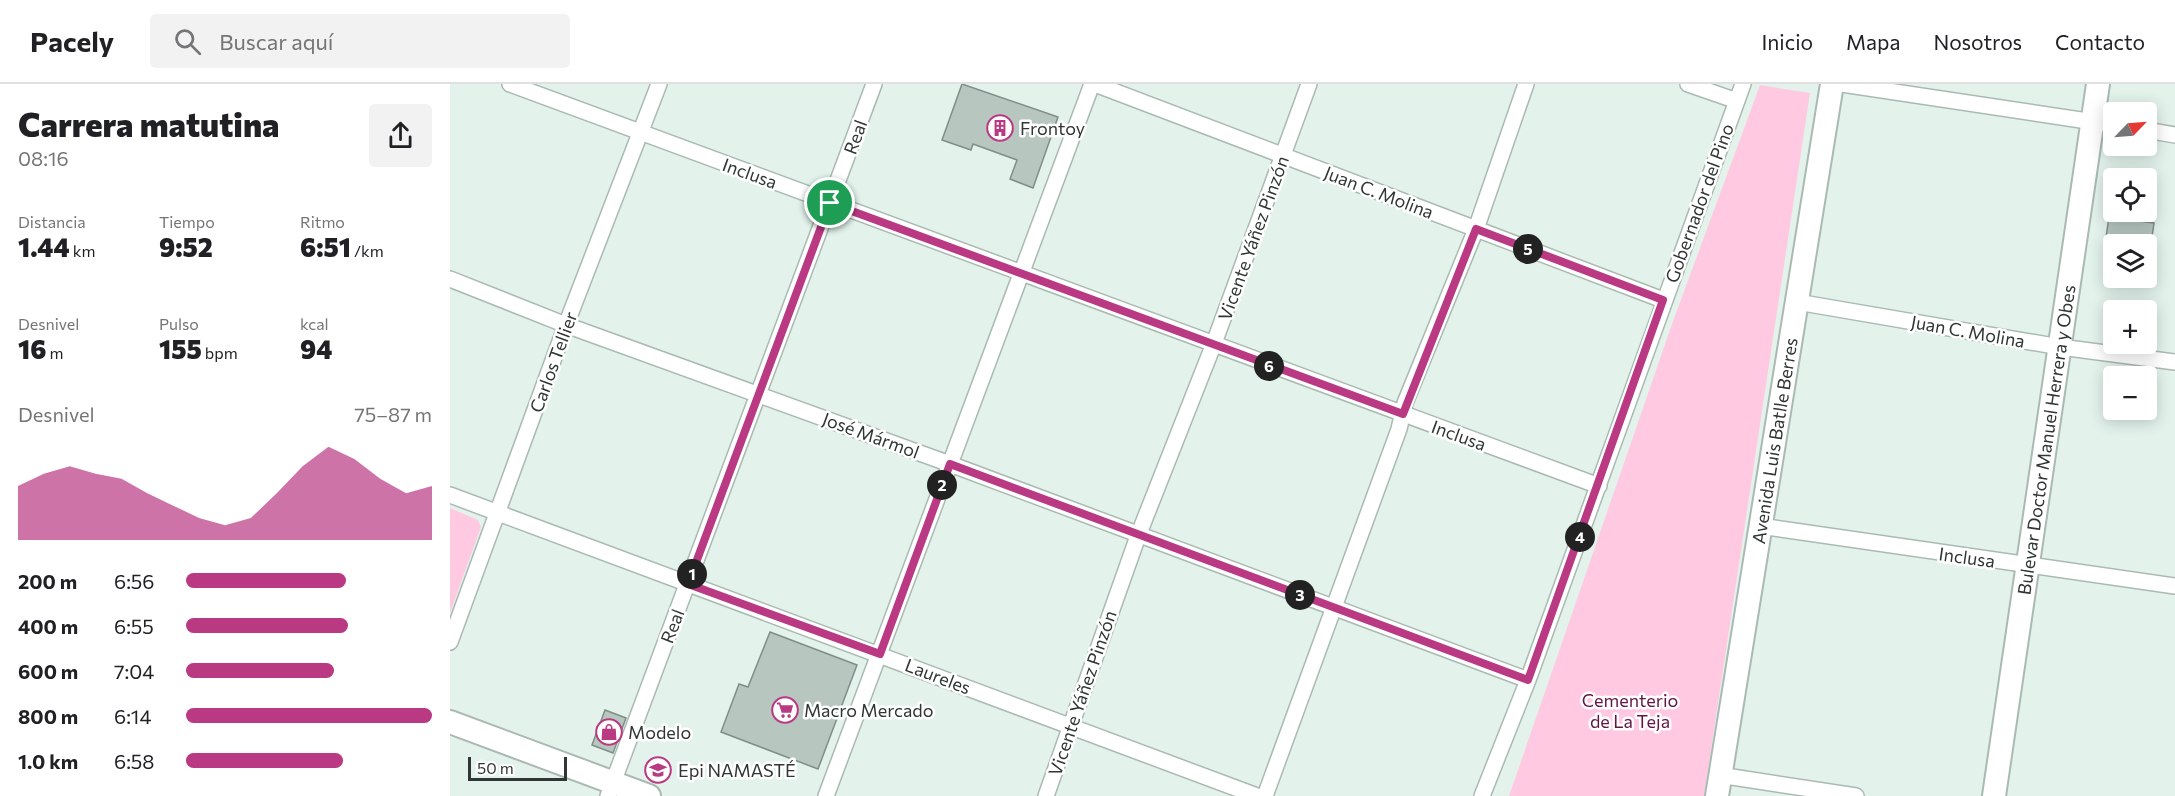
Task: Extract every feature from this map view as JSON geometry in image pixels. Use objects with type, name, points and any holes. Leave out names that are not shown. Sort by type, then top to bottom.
[{"type":"main road","name":"Avenida Luis Batlle Berres","points":[[1718,786],[1832,84]]},
{"type":"main road","name":"Bulevar Doctor Manuel Herrera y Obes","points":[[1994,796],[2026,565],[2060,347],[2103,124],[2098,84]]},
{"type":"main road","points":[[450,722],[611,789],[649,796]]},
{"type":"street","name":"Inclusa","points":[[510,84],[1214,346],[1599,486]]},
{"type":"street","name":"Carlos Tellier","points":[[450,642],[566,325],[659,84]]},
{"type":"street","name":"Real","points":[[611,789],[874,84]]},
{"type":"street","name":"Juan C. Molina","points":[[1094,84],[1663,300]]},
{"type":"street","points":[[826,796],[1094,84]]},
{"type":"street","name":"Vicente Yáñez Pinzón","points":[[1046,796],[1138,536],[1214,346],[1309,84]]},
{"type":"street","points":[[1265,796],[1403,414],[1476,229],[1526,84]]},
{"type":"street","points":[[1688,84],[1737,101]]},
{"type":"street","name":"Gobernador del Pino","points":[[1482,796],[1528,680],[1599,486],[1663,300],[1743,84]]},
{"type":"street","points":[[1842,84],[2103,124]]},
{"type":"street","points":[[2157,132],[2175,135]]},
{"type":"street","name":"José Mármol","points":[[450,279],[566,325],[950,464],[1528,680]]},
{"type":"street","name":"Juan C. Molina","points":[[1797,302],[2060,347],[2175,362]]},
{"type":"street","name":"Laureles","points":[[450,495],[880,654],[1069,728],[1257,796]]},
{"type":"street","name":"Inclusa","points":[[1760,526],[2175,586]]},
{"type":"street","points":[[1718,786],[1856,796]]},
{"type":"green space","name":"Cementerio de La Teja","points":[[1760,85],[1810,93],[1704,796],[1509,796],[1672,324]]},
{"type":"green space","points":[[450,508],[478,520],[481,527],[450,613]]},
{"type":"building","name":"Frontoy","points":[[962,84],[1058,117],[1033,188],[1010,179],[1017,160],[973,144],[971,150],[942,140]]},
{"type":"building","points":[[2108,222],[2154,223],[2152,234],[2106,234]]},
{"type":"building","name":"Macro Mercado","points":[[770,632],[857,665],[818,769],[721,732],[739,684],[748,687]]},
{"type":"building","name":"Modelo","points":[[605,710],[626,718],[613,753],[592,745]]},
{"type":"place","name":"Frontoy","points":[[1000,128]]},
{"type":"place","name":"Macro Mercado","points":[[785,710]]},
{"type":"place","name":"Modelo","points":[[609,732]]},
{"type":"place","name":"Epi NAMASTÉ","points":[[658,770]]},
{"type":"route","points":[[830,203],[1403,414],[1405,403],[1476,229],[1663,300],[1599,486],[1528,680],[950,464],[880,654],[688,584],[830,203]]}]
